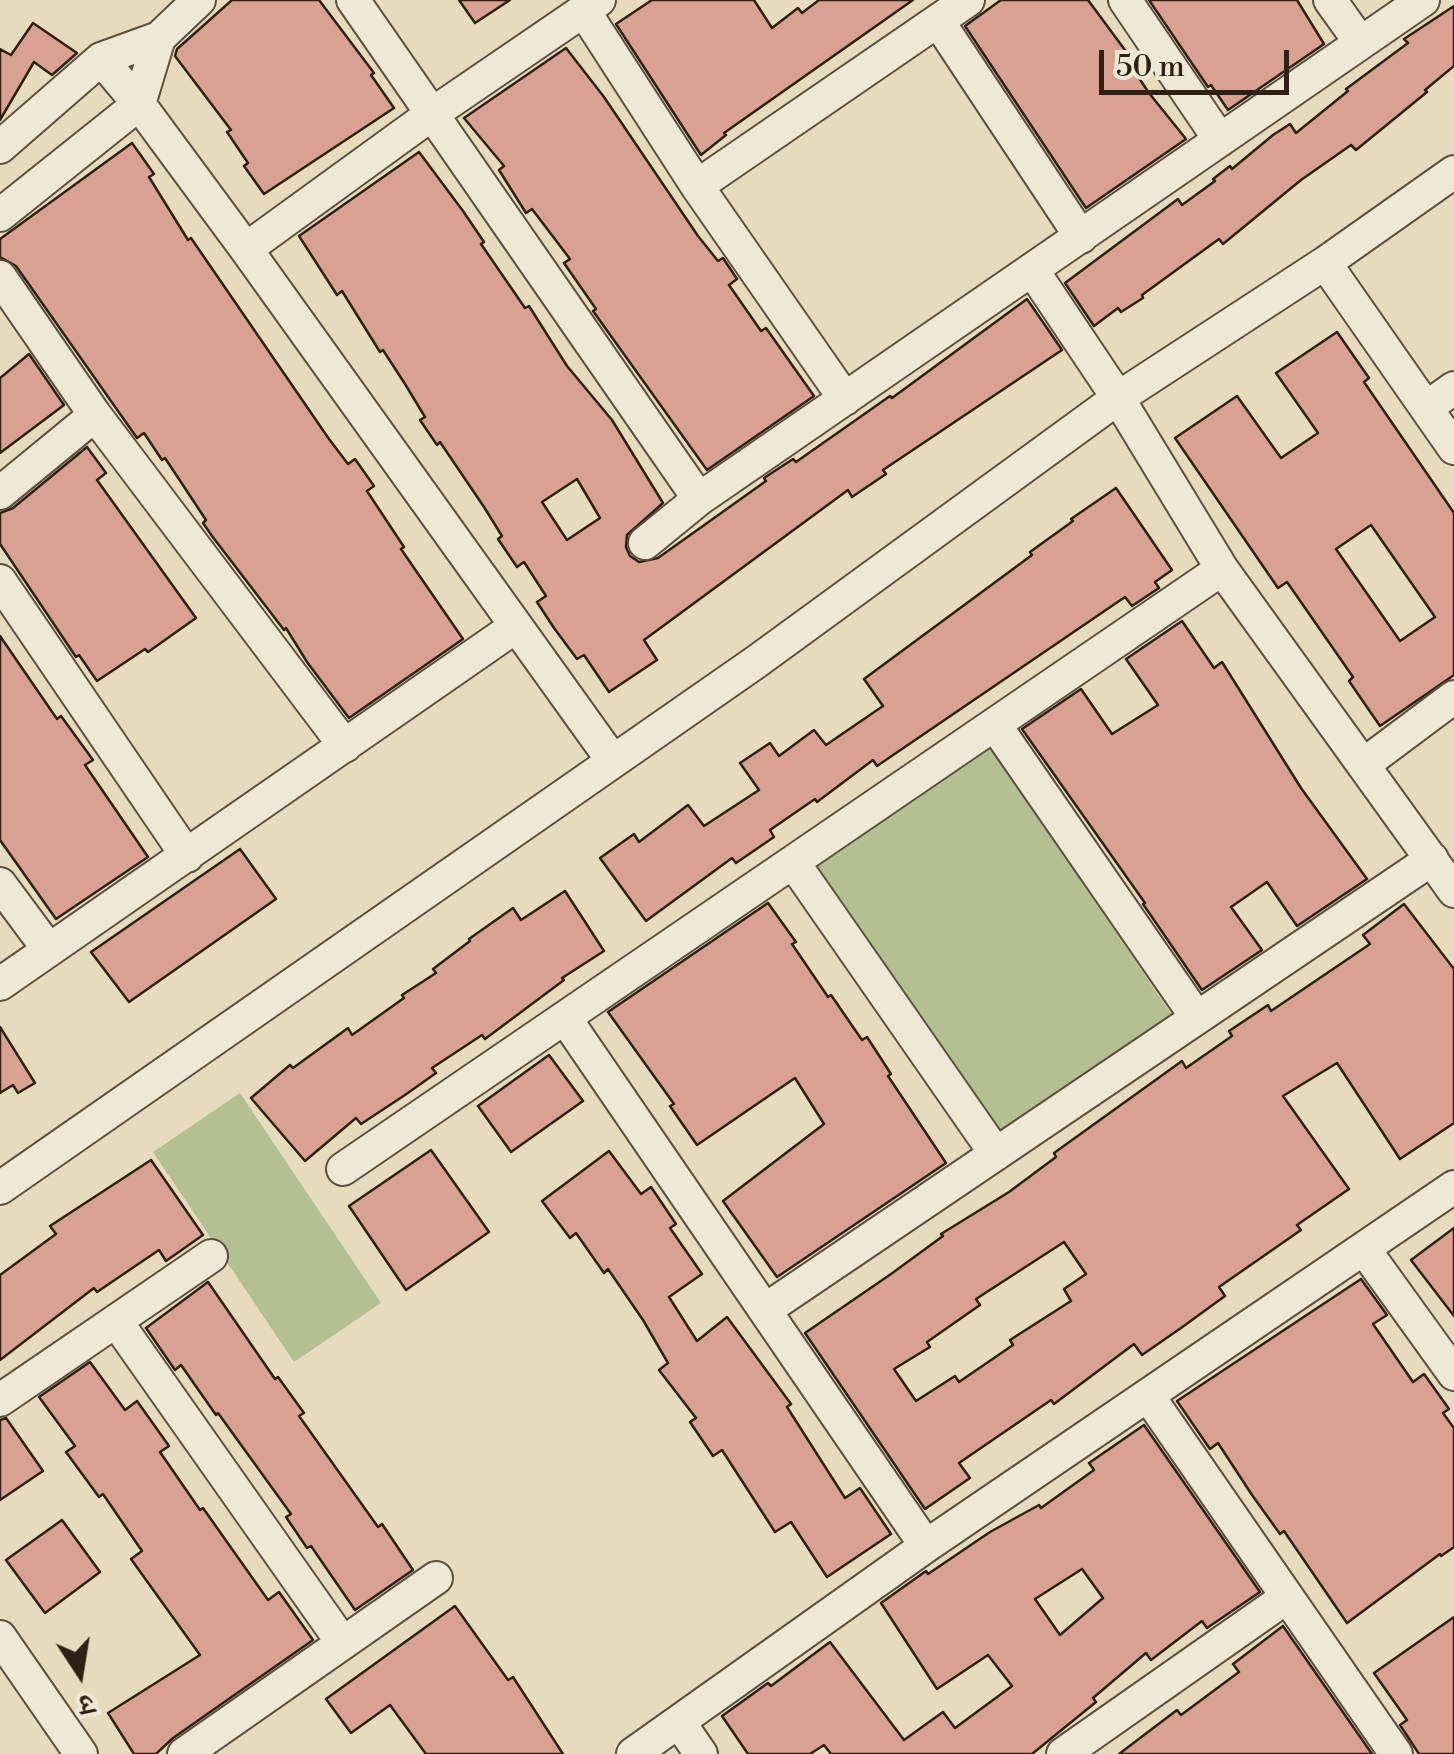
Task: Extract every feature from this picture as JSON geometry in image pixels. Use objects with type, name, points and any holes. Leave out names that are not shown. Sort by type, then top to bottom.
[{"type":"street","points":[[0,147],[100,59],[159,38],[198,0]]},
{"type":"street","points":[[353,0],[699,499]]},
{"type":"street","points":[[698,186],[968,0]]},
{"type":"street","points":[[1126,0],[1220,140]]},
{"type":"street","points":[[1330,0],[1360,42]]},
{"type":"street","points":[[646,542],[699,499],[1424,0]]},
{"type":"street","points":[[246,250],[432,114],[592,5],[698,186],[846,399]]},
{"type":"street","points":[[938,21],[1081,237]]},
{"type":"street","points":[[0,216],[139,104],[159,38]]},
{"type":"street","points":[[100,59],[139,104],[246,250],[613,761]]},
{"type":"street","points":[[0,1188],[756,662],[1118,398],[1325,263],[1454,172]]},
{"type":"street","points":[[1325,263],[1454,448]]},
{"type":"street","points":[[1033,271],[1118,398],[1222,569],[1454,892]]},
{"type":"street","points":[[0,277],[96,414],[345,746]]},
{"type":"street","points":[[1426,408],[1454,388]]},
{"type":"street","points":[[0,493],[96,414]]},
{"type":"street","points":[[343,1169],[1222,569]]},
{"type":"street","points":[[0,581],[187,856]]},
{"type":"street","points":[[0,984],[516,628]]},
{"type":"street","points":[[1363,765],[1454,697]]},
{"type":"street","points":[[994,724],[1197,1018]]},
{"type":"street","points":[[765,1310],[1432,859]]},
{"type":"street","points":[[793,862],[996,1154]]},
{"type":"street","points":[[0,884],[49,950]]},
{"type":"street","points":[[564,1018],[926,1546]]},
{"type":"street","points":[[633,1754],[926,1546],[1454,1186]]},
{"type":"street","points":[[1364,1249],[1454,1374]]},
{"type":"street","points":[[0,1400],[211,1256]]},
{"type":"street","points":[[116,1321],[342,1642]]},
{"type":"street","points":[[1149,1396],[1396,1754]]},
{"type":"street","points":[[184,1754],[436,1578]]},
{"type":"street","points":[[1064,1754],[1287,1597]]},
{"type":"street","points":[[0,1637],[81,1754]]},
{"type":"street","points":[[678,1722],[702,1754]]},
{"type":"green space","points":[[989,747],[1172,1015],[998,1133],[815,864]]},
{"type":"green space","points":[[240,1093],[381,1303],[294,1362],[153,1152]]},
{"type":"building","points":[[232,0],[319,0],[374,73],[371,75],[394,108],[264,194],[244,166],[248,163],[227,132],[231,130],[175,56],[177,49]]},
{"type":"building","points":[[459,0],[510,0],[475,23]]},
{"type":"building","points":[[652,0],[754,0],[772,28],[798,8],[802,13],[819,0],[913,0],[724,133],[701,155],[616,24]]},
{"type":"building","points":[[1001,0],[1088,0],[1139,69],[1135,72],[1149,93],[1186,139],[1086,208],[965,26]]},
{"type":"building","points":[[1149,0],[1297,0],[1324,44],[1228,110]]},
{"type":"building","points":[[1454,6],[1454,66],[1427,92],[1356,150],[1351,145],[1301,180],[1223,244],[1219,239],[1143,298],[1121,312],[1118,308],[1094,326],[1065,283],[1178,199],[1182,205],[1273,135],[1290,124],[1296,133],[1408,43],[1404,39]]},
{"type":"building","points":[[33,23],[77,53],[52,75],[34,62],[0,120],[0,49],[11,55]]},
{"type":"building","points":[[566,48],[698,236],[718,261],[723,258],[737,279],[729,285],[761,331],[766,328],[814,396],[707,470],[593,311],[596,309],[564,263],[570,259],[532,209],[526,213],[499,170],[504,166],[464,118]]},
{"type":"building","points":[[132,143],[154,174],[149,177],[188,240],[191,238],[329,439],[348,464],[355,459],[374,486],[367,491],[404,547],[401,549],[463,639],[349,718],[286,628],[212,536],[203,523],[206,520],[165,458],[162,460],[144,433],[137,438],[16,266],[0,257],[0,239]]},
{"type":"building","points":[[419,152],[463,211],[525,308],[529,306],[567,366],[612,420],[663,503],[627,535],[630,556],[639,562],[658,558],[766,481],[764,478],[793,459],[796,462],[892,398],[1027,299],[1062,350],[883,470],[886,474],[852,497],[848,490],[644,640],[657,660],[609,692],[584,655],[577,659],[554,628],[537,602],[546,596],[524,562],[517,567],[498,539],[502,536],[484,507],[440,442],[437,445],[420,420],[425,417],[383,350],[380,352],[342,291],[337,295],[299,236]],"holes":[[[577,479],[600,518],[567,540],[542,502]]]},
{"type":"building","points":[[1337,332],[1369,378],[1364,382],[1454,513],[1454,675],[1380,726],[1349,681],[1353,677],[1287,582],[1278,588],[1175,438],[1237,396],[1281,458],[1318,433],[1276,373]],"holes":[[[1371,525],[1435,617],[1400,641],[1336,549]]]},
{"type":"building","points":[[29,354],[64,405],[0,453],[0,378]]},
{"type":"building","points":[[87,447],[106,473],[97,480],[196,618],[97,681],[79,655],[76,657],[0,544],[0,513],[13,508]]},
{"type":"building","points":[[1116,488],[1172,570],[1155,582],[1159,588],[1132,606],[1125,597],[877,766],[873,760],[817,802],[815,799],[770,830],[774,837],[736,863],[732,858],[646,921],[600,858],[634,834],[639,842],[688,805],[704,826],[759,790],[740,763],[770,743],[779,756],[814,730],[826,745],[883,706],[864,679]]},
{"type":"building","points":[[1182,621],[1214,668],[1222,662],[1301,788],[1367,879],[1297,926],[1267,882],[1231,907],[1262,950],[1202,990],[1022,729],[1081,689],[1112,734],[1158,705],[1126,659]]},
{"type":"building","points":[[0,636],[57,719],[61,716],[93,760],[85,765],[148,857],[56,919],[0,840]]},
{"type":"building","points":[[240,849],[276,899],[129,1002],[91,952]]},
{"type":"building","points":[[565,891],[604,951],[562,978],[485,1039],[482,1035],[432,1068],[436,1073],[405,1095],[361,1124],[356,1118],[305,1161],[251,1098],[290,1065],[293,1068],[348,1028],[352,1035],[404,998],[402,995],[436,973],[433,969],[469,939],[513,908],[521,920]]},
{"type":"building","points":[[768,903],[828,997],[831,995],[862,1040],[867,1037],[946,1163],[777,1277],[723,1201],[824,1124],[795,1078],[697,1145],[670,1106],[674,1104],[608,1012]]},
{"type":"building","points":[[1404,904],[1454,969],[1454,1123],[1400,1159],[1337,1063],[1283,1096],[1349,1189],[1297,1225],[1301,1230],[1219,1287],[1225,1296],[1181,1328],[1142,1355],[1134,1344],[1054,1404],[1051,1400],[959,1463],[970,1478],[925,1509],[805,1333],[941,1234],[1009,1192],[1056,1157],[1054,1153],[1182,1061],[1186,1068],[1232,1036],[1229,1031],[1268,1005],[1271,1011],[1370,944],[1363,935]],"holes":[[[1064,1242],[1086,1274],[1064,1289],[1071,1301],[1010,1340],[1013,1345],[959,1382],[955,1376],[916,1401],[894,1369],[930,1347],[927,1342],[980,1305],[976,1299]]]},
{"type":"building","points":[[0,1027],[35,1083],[18,1093],[13,1085],[0,1093]]},
{"type":"building","points":[[549,1055],[583,1101],[511,1152],[478,1106]]},
{"type":"building","points":[[431,1150],[489,1232],[406,1290],[349,1206]]},
{"type":"building","points":[[609,1151],[641,1194],[651,1187],[676,1224],[670,1228],[702,1274],[669,1297],[697,1341],[727,1317],[791,1404],[787,1407],[845,1498],[860,1488],[891,1534],[827,1577],[791,1522],[775,1532],[722,1450],[713,1456],[690,1422],[696,1418],[659,1370],[668,1363],[643,1320],[608,1269],[604,1273],[576,1233],[570,1238],[542,1201]]},
{"type":"building","points":[[151,1160],[203,1235],[166,1261],[159,1250],[97,1292],[94,1288],[0,1360],[0,1275],[56,1234],[50,1226]]},
{"type":"building","points":[[1454,1228],[1454,1316],[1411,1260]]},
{"type":"building","points":[[1361,1279],[1387,1315],[1373,1324],[1413,1382],[1424,1374],[1449,1409],[1443,1413],[1454,1428],[1454,1547],[1347,1623],[1218,1443],[1210,1449],[1177,1401]]},
{"type":"building","points":[[208,1282],[275,1379],[278,1377],[304,1413],[299,1416],[378,1527],[382,1524],[413,1570],[355,1610],[311,1546],[307,1548],[286,1517],[291,1514],[218,1413],[181,1365],[175,1370],[146,1328]]},
{"type":"building","points":[[90,1362],[125,1410],[137,1401],[169,1446],[160,1452],[200,1510],[203,1508],[268,1600],[279,1592],[313,1640],[156,1754],[134,1754],[108,1713],[200,1655],[131,1559],[142,1551],[103,1494],[99,1497],[66,1452],[75,1446],[39,1397]]},
{"type":"building","points":[[6,1418],[43,1471],[0,1500],[0,1420]]},
{"type":"building","points":[[1144,1425],[1260,1592],[1207,1628],[1202,1621],[1151,1660],[1146,1653],[1093,1698],[1096,1702],[1032,1754],[831,1754],[824,1745],[810,1754],[748,1754],[722,1716],[830,1642],[904,1740],[943,1712],[955,1728],[1012,1686],[988,1655],[937,1689],[881,1603],[990,1532],[1039,1505],[1041,1508],[1094,1470],[1089,1463]],"holes":[[[1082,1569],[1103,1598],[1060,1635],[1035,1599]]]},
{"type":"building","points":[[62,1520],[100,1572],[45,1613],[6,1560]]},
{"type":"building","points":[[455,1606],[508,1680],[513,1677],[563,1754],[426,1754],[390,1705],[351,1733],[326,1699]]},
{"type":"building","points":[[1454,1617],[1454,1754],[1419,1754],[1400,1725],[1407,1720],[1374,1673]]},
{"type":"building","points":[[1283,1626],[1372,1754],[1119,1754],[1177,1710],[1181,1715],[1239,1672],[1233,1664]]}]
